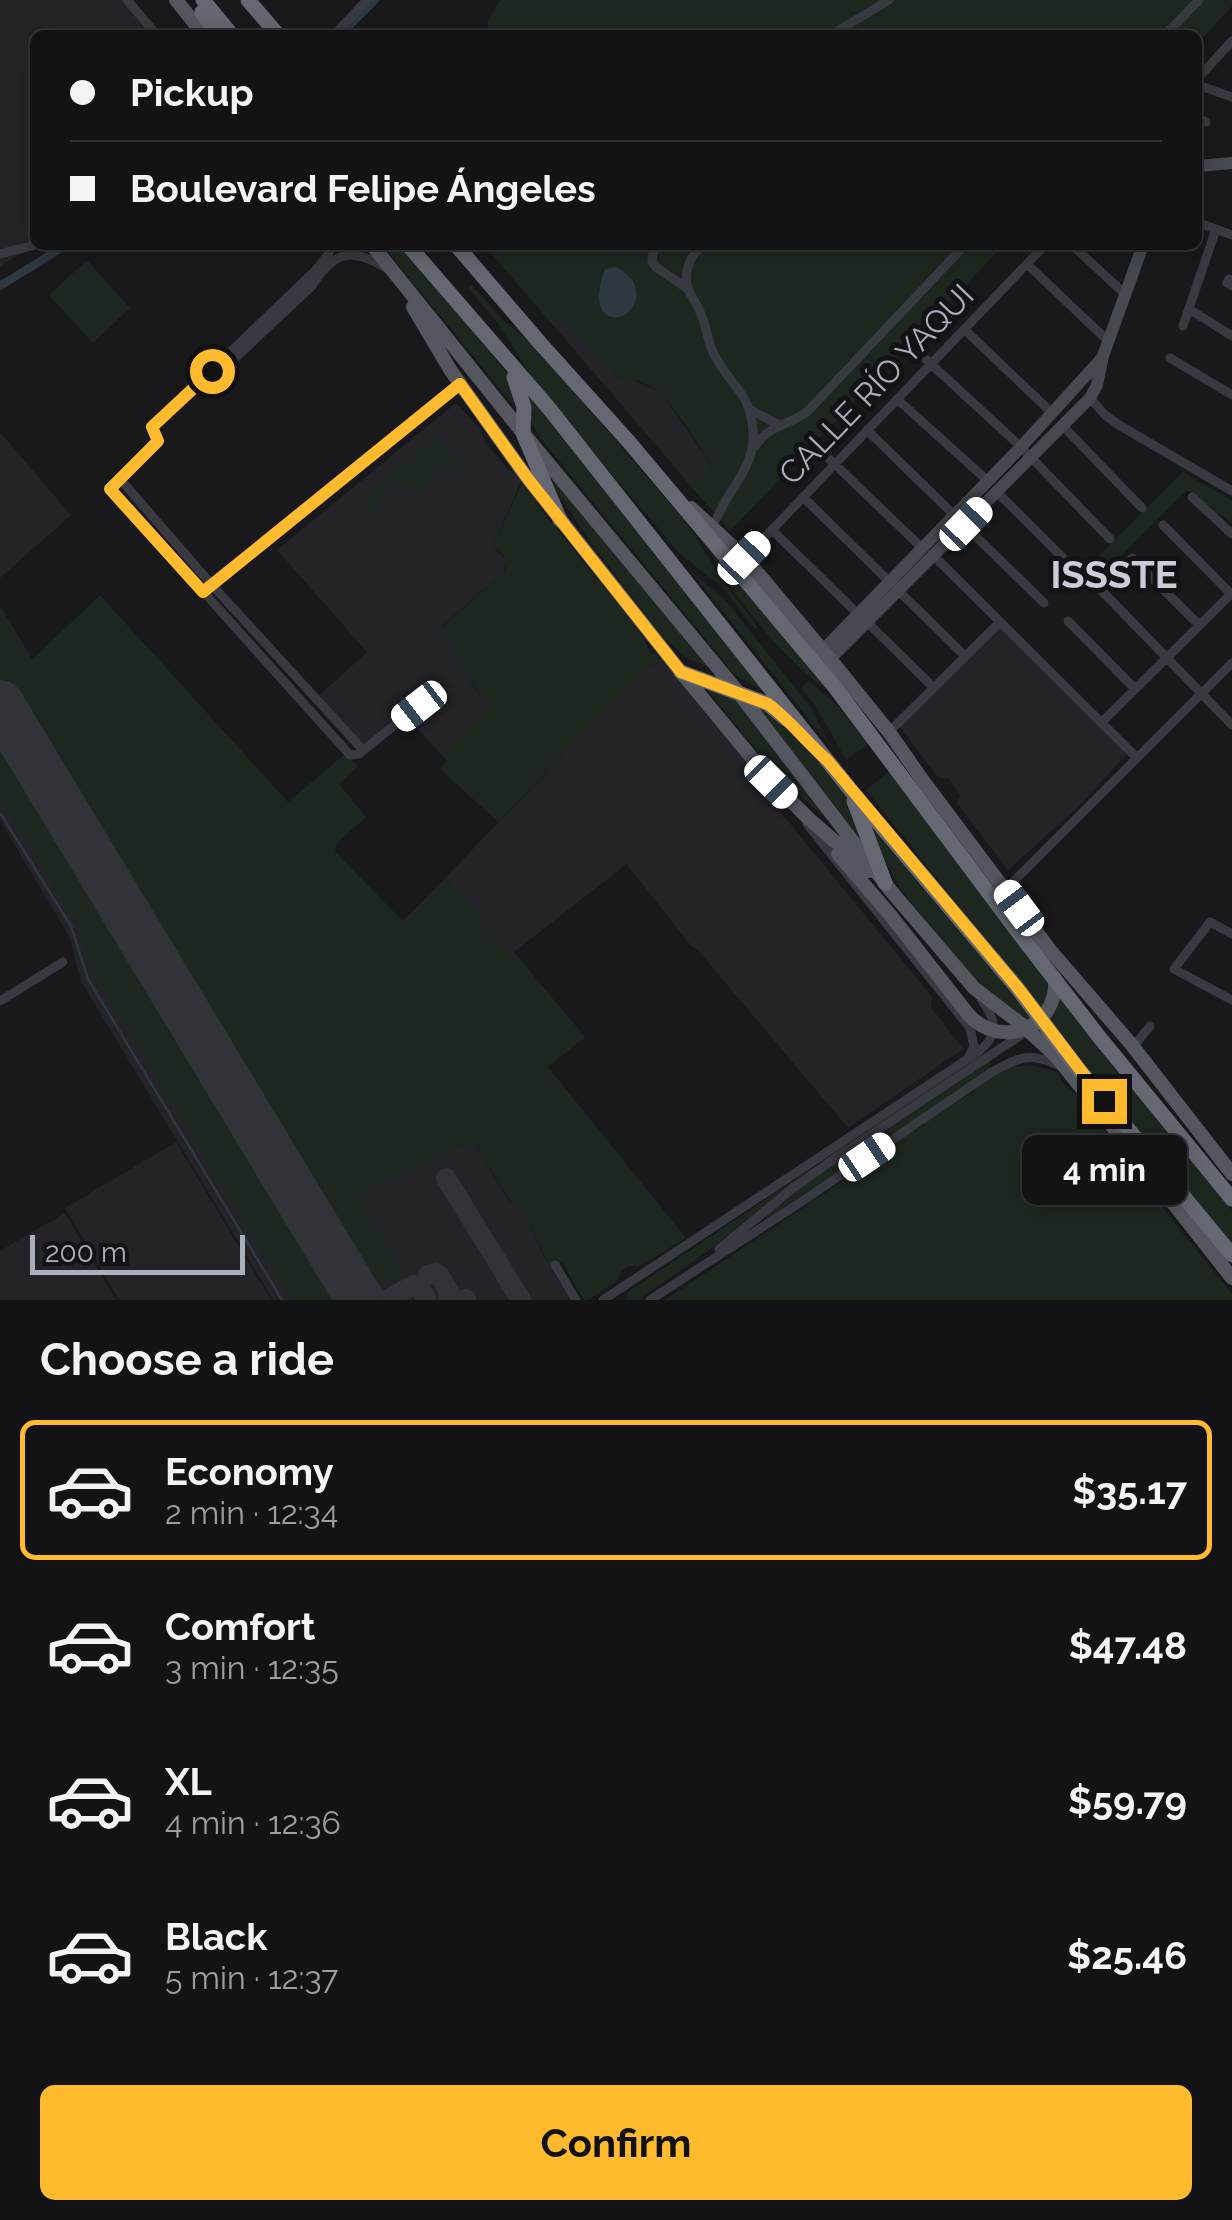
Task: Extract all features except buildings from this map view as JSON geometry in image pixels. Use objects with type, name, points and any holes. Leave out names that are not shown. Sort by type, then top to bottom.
[{"type":"highway","points":[[195,0],[215,30]]},
{"type":"highway","points":[[204,0],[228,30]]},
{"type":"highway","points":[[248,0],[274,30]]},
{"type":"highway","points":[[412,250],[548,408],[849,788],[1018,988],[1104,1101],[1232,1255]]},
{"type":"highway","points":[[460,250],[705,526],[834,686],[1100,1038],[1232,1199]]},
{"type":"highway","points":[[482,333],[520,390],[523,433],[560,520]]},
{"type":"highway","points":[[681,672],[768,704],[827,760]]},
{"type":"highway","points":[[849,788],[888,887]]},
{"type":"main road","points":[[176,0],[200,30]]},
{"type":"main road","points":[[376,250],[738,692],[888,887],[974,988],[1046,1046],[1232,1278]]},
{"type":"main road","points":[[398,278],[460,384],[560,520],[681,672],[771,782],[888,887]]},
{"type":"main road","points":[[705,526],[744,558],[889,732],[1050,950],[1131,1044],[1232,1174]]},
{"type":"main road","points":[[809,819],[968,1014],[992,1030],[1006,1032],[1034,1025],[1048,1011],[1053,999],[1054,971],[966,850],[921,778]]},
{"type":"main road","points":[[941,830],[966,850]]},
{"type":"main road","points":[[1104,1101],[1117,1132]]},
{"type":"street","points":[[127,0],[153,30]]},
{"type":"street","points":[[339,30],[368,0]]},
{"type":"street","points":[[839,30],[889,0]]},
{"type":"street","points":[[1170,30],[1199,0]]},
{"type":"street","points":[[1202,74],[1230,46]]},
{"type":"street","points":[[1202,87],[1232,97]]},
{"type":"street","points":[[1202,166],[1232,164]]},
{"type":"street","points":[[1202,224],[1232,236]]},
{"type":"street","points":[[1183,326],[1216,229]]},
{"type":"street","points":[[0,254],[30,246]]},
{"type":"street","points":[[214,373],[317,269],[330,250]]},
{"type":"street","points":[[655,250],[652,262],[688,289],[697,301],[709,346],[751,410],[753,448]]},
{"type":"street","points":[[688,289],[686,272],[699,250]]},
{"type":"street","points":[[705,526],[746,469],[761,437],[807,412],[960,250]]},
{"type":"street","name":"CALLE RÍO YAQUI","points":[[744,558],[1040,250]]},
{"type":"street","points":[[1077,250],[1125,294]]},
{"type":"street","points":[[826,655],[1026,452],[1090,398],[1140,250]]},
{"type":"street","points":[[398,278],[366,256],[353,254],[339,259],[152,427],[158,441],[110,489],[350,755],[359,754],[419,706]]},
{"type":"street","points":[[1027,264],[1106,349]]},
{"type":"street","points":[[1189,310],[1232,336]]},
{"type":"street","points":[[964,330],[1052,413]]},
{"type":"street","points":[[1026,452],[1052,413],[1106,349]]},
{"type":"street","points":[[918,352],[1026,452],[1110,538]]},
{"type":"street","points":[[1170,358],[1232,395]]},
{"type":"street","points":[[203,592],[460,384]]},
{"type":"street","points":[[1090,398],[1119,425],[1232,492]]},
{"type":"street","points":[[897,399],[992,486],[1076,571]]},
{"type":"street","points":[[751,410],[779,425]]},
{"type":"street","points":[[1062,425],[1142,508]]},
{"type":"street","points":[[867,430],[1044,603]]},
{"type":"street","points":[[820,450],[1137,758]]},
{"type":"street","points":[[120,479],[363,750]]},
{"type":"street","points":[[803,497],[965,656]]},
{"type":"street","points":[[1192,497],[1232,534]]},
{"type":"street","points":[[1101,723],[1232,594],[1163,525]]},
{"type":"street","points":[[772,530],[934,688]]},
{"type":"street","points":[[1132,558],[1199,625]]},
{"type":"street","points":[[1099,588],[1232,724]]},
{"type":"street","points":[[1068,621],[1135,689]]},
{"type":"street","points":[[889,732],[1000,622]]},
{"type":"street","points":[[256,651],[266,644]]},
{"type":"street","points":[[1006,890],[1232,662]]},
{"type":"street","points":[[771,782],[970,1028],[974,1046],[966,1062]]},
{"type":"street","points":[[1232,934],[1210,922],[1174,969],[1232,1000]]},
{"type":"street","points":[[0,1001],[63,962]]},
{"type":"street","points":[[603,1300],[978,1054],[994,1033],[994,1024],[974,988]]},
{"type":"street","points":[[686,1276],[793,1188],[1034,1025]]},
{"type":"street","points":[[1131,1044],[1134,1046],[1150,1026]]},
{"type":"street","points":[[978,1054],[992,1058],[992,1072]]},
{"type":"street","points":[[650,1300],[992,1072],[1016,1059],[1033,1057],[1066,1070]]},
{"type":"street","points":[[1223,1156],[1232,1166]]},
{"type":"street","points":[[555,1266],[576,1300]]},
{"type":"street","points":[[622,1300],[624,1286]]},
{"type":"shaded area","points":[[0,0],[127,0],[153,30],[30,30],[30,248],[0,266]]},
{"type":"shaded area","points":[[500,0],[1232,0],[1232,6],[1202,39],[1202,30],[488,30],[488,19]]},
{"type":"shaded area","points":[[386,250],[407,250],[509,376],[519,412]]},
{"type":"shaded area","points":[[488,250],[999,250],[730,531],[690,485],[712,465],[674,409],[649,386],[621,380],[562,315],[552,324]]},
{"type":"shaded area","points":[[87,260],[130,308],[93,343],[49,295]]},
{"type":"shaded area","points":[[615,267],[628,276],[636,290],[630,310],[613,317],[605,314],[600,305],[599,291],[605,269]]},
{"type":"shaded area","points":[[472,285],[501,318],[537,349],[685,521],[758,627],[755,629],[723,588],[679,553],[538,387],[499,325],[468,288]]},
{"type":"shaded area","points":[[562,315],[621,380],[630,378],[661,393],[712,466],[690,485],[552,324]]},
{"type":"shaded area","points":[[520,383],[776,699],[735,675],[551,451],[530,419]]},
{"type":"shaded area","points":[[456,403],[481,430],[485,442],[507,468],[522,479],[493,546],[506,560],[504,572],[441,627],[476,690],[492,703],[441,754],[405,716],[363,751],[314,700],[367,652],[277,550]]},
{"type":"shaded area","points":[[0,432],[71,515],[0,578]]},
{"type":"shaded area","points":[[434,439],[448,453],[460,456],[465,474],[440,466],[423,493],[391,481],[373,513],[363,508],[373,488],[408,460],[417,459],[414,455]]},
{"type":"shaded area","points":[[544,462],[711,668],[688,659],[665,640],[588,539],[540,465]]},
{"type":"shaded area","points":[[1183,472],[1232,501],[1232,523],[1187,490],[1086,591],[1075,579]]},
{"type":"shaded area","points":[[523,480],[540,508],[634,624],[650,652],[670,660],[651,665],[498,822],[440,769],[447,761],[441,754],[491,703],[471,683],[441,628],[504,572],[506,560],[493,546]]},
{"type":"shaded area","points":[[712,553],[827,689],[796,665],[762,627],[731,587]]},
{"type":"shaded area","points":[[690,570],[727,602],[811,708],[831,747]]},
{"type":"shaded area","points":[[100,595],[288,802],[346,753],[358,766],[339,784],[366,817],[337,843],[335,852],[403,921],[445,878],[510,954],[514,952],[585,1037],[548,1067],[686,1238],[640,1266],[629,1266],[617,1281],[584,1300],[562,1262],[551,1270],[519,1201],[512,1204],[472,1140],[354,1196],[32,660]]},
{"type":"shaded area","points":[[0,606],[354,1195],[472,1140],[511,1204],[519,1200],[543,1255],[570,1300],[273,1300],[81,981],[69,936],[0,820]]},
{"type":"shaded area","points":[[0,610],[354,1199],[404,1273],[372,1292],[0,676]]},
{"type":"shaded area","name":"ISSSTE","points":[[1000,627],[1127,754],[1078,807],[1008,870],[957,803],[960,795],[949,779],[938,777],[898,725]]},
{"type":"shaded area","points":[[670,660],[757,761],[744,772],[932,997],[931,1007],[963,1049],[848,1128],[692,947],[628,863],[510,955],[445,878],[646,669]]},
{"type":"shaded area","points":[[700,681],[724,684],[851,841],[776,774]]},
{"type":"shaded area","points":[[809,681],[839,707],[868,744],[846,760],[801,688]]},
{"type":"shaded area","points":[[749,696],[783,714],[847,792],[873,858]]},
{"type":"shaded area","points":[[0,731],[343,1300],[292,1300],[89,964],[78,926],[0,798]]},
{"type":"shaded area","points":[[889,772],[1103,1055],[1232,1210],[1232,1248],[866,790]]},
{"type":"shaded area","points":[[862,805],[1051,1043],[981,989],[942,941],[900,888]]},
{"type":"shaded area","points":[[986,1059],[990,1070],[767,1219],[765,1214],[823,1171],[965,1078],[967,1069]]},
{"type":"shaded area","points":[[1029,1065],[1055,1071],[1077,1095],[1112,1145],[1232,1294],[1232,1300],[665,1300],[849,1177],[892,1143],[975,1091],[993,1075],[1008,1067]]},
{"type":"shaded area","points":[[176,1142],[271,1300],[119,1300],[65,1208]]},
{"type":"shaded area","points":[[818,1164],[708,1251],[638,1300],[627,1300],[628,1292]]},
{"type":"shaded area","points":[[65,1213],[116,1300],[0,1300],[0,1251]]},
{"type":"waterway","points":[[345,30],[375,0]]},
{"type":"waterway","points":[[0,286],[58,250]]},
{"type":"waterway","points":[[0,813],[71,926],[88,979],[282,1300]]},
{"type":"taxiway","points":[[446,1178],[521,1300]]},
{"type":"taxiway","points":[[428,1275],[440,1276],[450,1293],[448,1300]]},
{"type":"taxiway","points":[[386,1300],[414,1285],[427,1300]]},
{"type":"runway","points":[[0,704],[360,1300]]},
{"type":"district","name":"ISSSTE","points":[[1114,574]]},
{"type":"route","points":[[212,371],[152,427],[158,441],[110,489],[203,592],[460,384],[528,479],[681,672],[780,712],[827,760],[1018,988],[1104,1101]]}]
